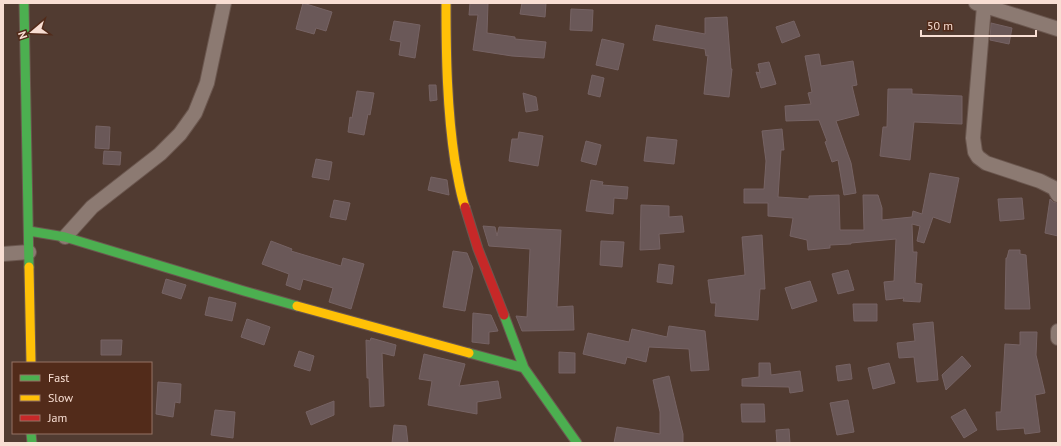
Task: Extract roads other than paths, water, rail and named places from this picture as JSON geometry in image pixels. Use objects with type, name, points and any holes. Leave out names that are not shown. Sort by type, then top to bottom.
[{"type":"street","points":[[24,3],[30,362]]},
{"type":"street","points":[[65,237],[92,208],[160,154],[180,134],[195,113],[207,83],[224,3]]},
{"type":"street","points":[[446,3],[446,60],[450,130],[461,196],[478,249],[524,368],[577,443]]},
{"type":"street","points":[[1058,29],[980,4],[973,138],[975,152],[978,157],[986,163],[1040,181],[1054,188],[1058,195]]},
{"type":"street","points":[[29,231],[65,237],[244,291],[524,368]]},
{"type":"street","points":[[3,254],[29,252]]},
{"type":"street","points":[[1058,331],[1058,338]]}]
